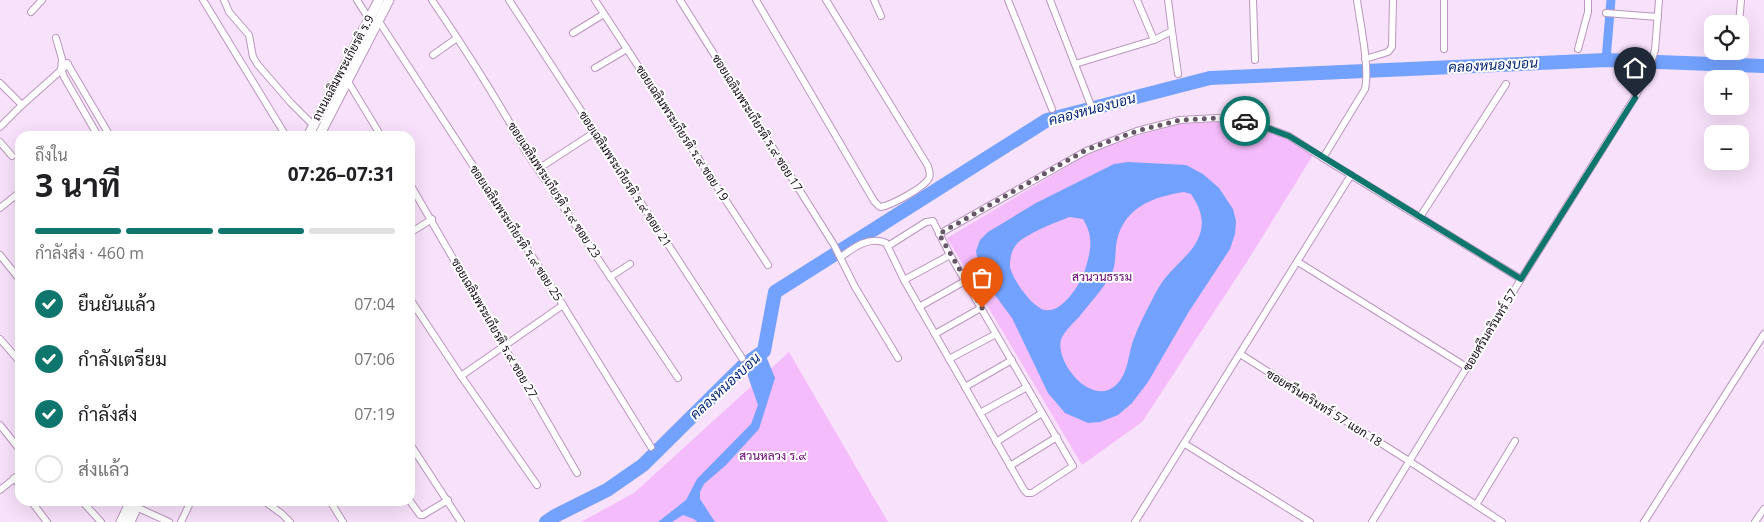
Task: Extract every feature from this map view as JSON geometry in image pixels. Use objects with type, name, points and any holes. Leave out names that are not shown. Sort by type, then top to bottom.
[{"type":"main road","name":"ถนนเฉลิมพระเกียรติ ร.9","points":[[322,131],[347,80],[373,20],[379,0]]},
{"type":"main road","name":"ถนนเฉลิมพระเกียรติ ร.9","points":[[310,131],[373,20],[389,0]]},
{"type":"main road","points":[[122,522],[133,506]]},
{"type":"main road","points":[[130,522],[134,506]]},
{"type":"street","points":[[31,12],[42,0]]},
{"type":"street","points":[[203,0],[283,131]]},
{"type":"street","points":[[224,0],[229,12],[249,35],[253,56],[258,65],[313,125]]},
{"type":"street","name":"ซอยเฉลิมพระเกียรติ ร.๙ ซอย 25","points":[[357,0],[373,20],[563,305],[651,447]]},
{"type":"street","name":"ซอยเฉลิมพระเกียรติ ร.๙ ซอย 23","points":[[432,0],[538,169],[678,378]]},
{"type":"street","name":"ซอยเฉลิมพระเกียรติ ร.๙ ซอย 21","points":[[509,0],[742,358]]},
{"type":"street","name":"ซอยเฉลิมพระเกียรติ ร.๙ ซอย 19","points":[[595,0],[768,265]]},
{"type":"street","name":"ซอยเฉลิมพระเกียรติ ร.๙ ซอย 17","points":[[680,0],[834,245],[855,287],[898,358]]},
{"type":"street","points":[[756,0],[874,201],[880,207],[885,206],[920,187],[930,173],[928,166],[826,0]]},
{"type":"street","points":[[874,0],[881,16]]},
{"type":"street","points":[[1008,0],[1052,109]]},
{"type":"street","points":[[1050,0],[1090,103]]},
{"type":"street","points":[[1137,0],[1154,40]]},
{"type":"street","points":[[1168,0],[1178,74]]},
{"type":"street","points":[[1253,0],[1255,60]]},
{"type":"street","points":[[1323,158],[1361,96],[1366,83],[1365,59],[1357,0]]},
{"type":"street","points":[[1365,59],[1388,52],[1392,47],[1393,0]]},
{"type":"street","points":[[1444,0],[1444,49]]},
{"type":"street","points":[[1578,49],[1588,12],[1588,0]]},
{"type":"street","name":"ซอยศรีนครินทร์ 57","points":[[1372,522],[1635,98],[1647,74],[1655,50],[1659,0]]},
{"type":"street","points":[[1740,15],[1741,0]]},
{"type":"street","points":[[1606,13],[1658,17]]},
{"type":"street","points":[[573,32],[604,14]]},
{"type":"street","points":[[1075,64],[1154,40],[1172,31]]},
{"type":"street","points":[[56,38],[62,58],[61,69],[95,131]]},
{"type":"street","points":[[433,55],[457,38]]},
{"type":"street","points":[[595,68],[627,49]]},
{"type":"street","points":[[62,58],[68,64],[107,131]]},
{"type":"street","points":[[0,127],[68,64]]},
{"type":"street","points":[[347,80],[378,131]]},
{"type":"street","points":[[0,83],[22,105]]},
{"type":"street","points":[[1420,217],[1506,84]]},
{"type":"street","points":[[86,116],[94,111]]},
{"type":"street","points":[[939,234],[1086,150],[1137,131],[1180,120],[1216,118],[1251,122],[1289,136],[1521,279]]},
{"type":"street","points":[[538,169],[595,132]]},
{"type":"street","points":[[0,142],[12,156]]},
{"type":"street","points":[[1135,522],[1351,175]]},
{"type":"street","name":"ซอยเฉลิมพระเกียรติ ร.๙ ซอย 27","points":[[415,192],[577,473]]},
{"type":"street","points":[[0,208],[15,196]]},
{"type":"street","points":[[415,230],[432,219]]},
{"type":"street","points":[[840,256],[864,242],[880,241],[886,243],[919,307],[1024,490],[1032,493],[1073,466],[950,255],[933,221],[926,222],[888,246]]},
{"type":"street","points":[[0,255],[15,274]]},
{"type":"street","points":[[904,280],[950,255]]},
{"type":"street","points":[[1298,262],[1468,368]]},
{"type":"street","points":[[610,277],[630,264]]},
{"type":"street","points":[[919,307],[965,280]]},
{"type":"street","points":[[461,376],[563,305]]},
{"type":"street","points":[[415,307],[461,376],[538,485]]},
{"type":"street","points":[[935,334],[982,308]]},
{"type":"street","points":[[949,359],[996,334]]},
{"type":"street","points":[[1644,522],[1764,334]]},
{"type":"street","points":[[0,339],[15,356]]},
{"type":"street","name":"ซอยศรีนครินทร์ 57 แยก 18","points":[[1240,354],[1502,522]]},
{"type":"street","points":[[965,388],[1012,360]]},
{"type":"street","points":[[980,413],[1027,387]]},
{"type":"street","points":[[996,442],[1042,413]]},
{"type":"street","points":[[0,425],[15,444]]},
{"type":"street","points":[[1010,466],[1056,437]]},
{"type":"street","points":[[1476,505],[1515,441]]},
{"type":"street","points":[[1185,444],[1310,522]]},
{"type":"street","points":[[415,451],[462,522]]},
{"type":"street","points":[[0,490],[15,478]]},
{"type":"street","points":[[414,506],[420,515],[423,516],[448,500]]},
{"type":"street","points":[[35,506],[47,522]]},
{"type":"street","points":[[87,506],[101,522]]},
{"type":"street","points":[[140,506],[169,522]]},
{"type":"street","points":[[182,522],[189,506]]},
{"type":"street","points":[[271,506],[290,522]]},
{"type":"street","points":[[333,506],[343,522]]},
{"type":"street","points":[[1755,522],[1764,508]]},
{"type":"green space","name":"สวนวนธรรม","points":[[1216,122],[1250,125],[1286,138],[1313,155],[1250,257],[1142,422],[1082,465],[947,238],[1088,154],[1137,136],[1180,124]]},
{"type":"green space","name":"สวนหลวง ร.๙","points":[[789,352],[888,522],[581,522],[634,493]]},
{"type":"water","points":[[1128,162],[1186,165],[1203,174],[1219,188],[1233,209],[1236,221],[1235,234],[1230,249],[1188,313],[1148,382],[1132,403],[1118,415],[1100,422],[1088,423],[1065,413],[1048,393],[1012,318],[980,272],[976,251],[980,240],[988,232],[1036,203],[1114,164]],"holes":[[[1184,192],[1191,194],[1201,216],[1202,225],[1196,244],[1162,282],[1137,331],[1125,371],[1119,382],[1105,391],[1085,386],[1075,378],[1068,368],[1060,346],[1062,337],[1111,275],[1115,264],[1119,233],[1131,214],[1160,197]],[[1070,217],[1083,219],[1089,232],[1090,250],[1087,263],[1083,276],[1064,303],[1051,310],[1045,310],[1035,304],[1018,285],[1011,271],[1011,255],[1016,245],[1026,237]]]},
{"type":"water","points":[[764,351],[775,378],[759,429],[726,465],[704,484],[700,492],[700,499],[715,522],[697,522],[683,515],[672,522],[658,522],[686,500],[697,479],[751,424],[758,405],[744,365]]},
{"type":"waterway","points":[[1606,60],[1611,0]]},
{"type":"waterway","name":"คลองหนองบอน","points":[[546,522],[607,490],[643,465],[744,365],[764,351],[775,292],[1047,120],[1210,78],[1606,60],[1764,66]]},
{"type":"way so far","points":[[982,308],[939,234],[1086,150],[1137,131],[1180,120],[1216,118],[1245,121]]},
{"type":"route","points":[[1245,121],[1289,136],[1521,279],[1635,98]]}]
